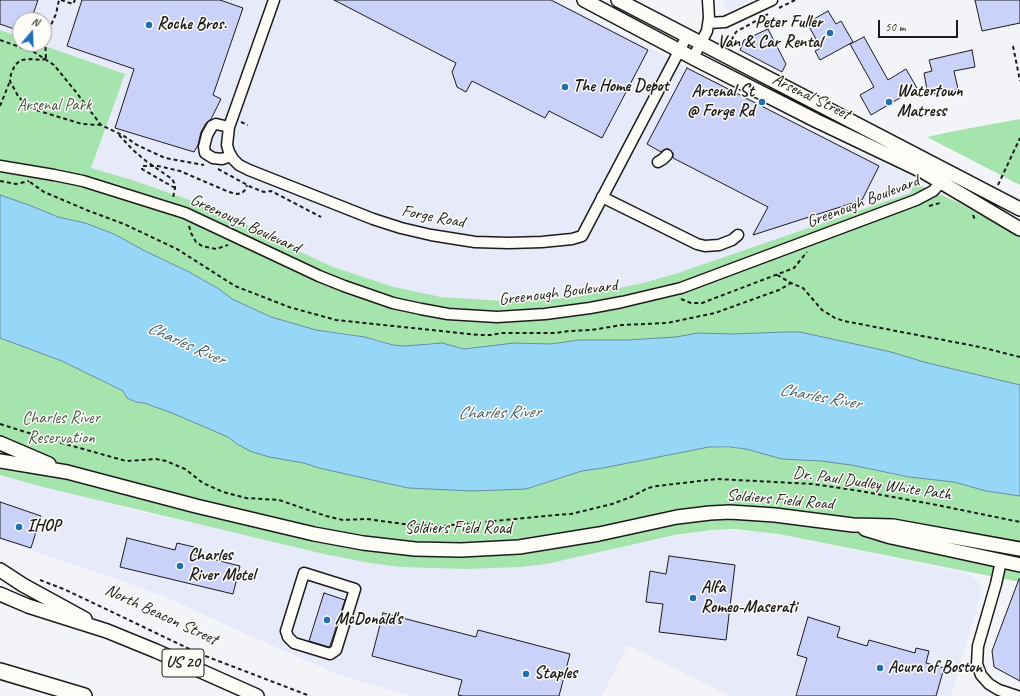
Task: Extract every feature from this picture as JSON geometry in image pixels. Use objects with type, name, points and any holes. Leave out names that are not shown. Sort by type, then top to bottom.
[{"type":"highway","points":[[0,671],[84,696]]},
{"type":"main road","name":"Arsenal Street","points":[[584,0],[679,51],[817,121],[906,163],[945,177],[1020,209]]},
{"type":"main road","name":"Arsenal Street","points":[[618,0],[701,43],[945,177],[1020,229]]},
{"type":"main road","name":"Soldiers Field Road","points":[[0,443],[67,472]]},
{"type":"main road","name":"Soldiers Field Road","points":[[0,461],[67,472],[196,506],[308,533],[358,542],[416,549],[461,550],[532,546],[599,534],[672,518],[710,512],[775,514],[853,525],[893,526],[1020,549]]},
{"type":"main road","name":"Soldiers Field Road","points":[[853,525],[891,538],[1020,565]]},
{"type":"main road","name":"North Beacon Street","points":[[0,570],[107,631]]},
{"type":"main road","name":"North Beacon Street","points":[[0,594],[28,606],[107,631],[257,696]]},
{"type":"street","points":[[229,127],[216,124],[212,126],[207,135],[204,147],[205,153],[213,158],[222,159],[230,156],[227,145],[229,127],[274,0]]},
{"type":"street","points":[[693,58],[707,31],[709,23],[708,0]]},
{"type":"street","points":[[709,23],[725,22],[772,0]]},
{"type":"street","name":"Forge Road","points":[[230,156],[236,162],[249,170],[373,219],[401,228],[431,235],[475,242],[509,243],[542,242],[580,237],[585,232],[687,36]]},
{"type":"street","points":[[658,162],[664,159],[667,155]]},
{"type":"street","name":"Greenough Boulevard","points":[[0,166],[83,181],[185,213],[319,276],[393,303],[421,310],[448,314],[497,317],[545,314],[590,308],[681,288],[916,200],[933,192],[945,177]]},
{"type":"street","points":[[602,198],[697,244],[705,246],[719,245],[732,240],[738,235]]},
{"type":"street","points":[[1001,561],[995,588],[978,646],[976,664],[981,675],[989,684],[999,690],[1016,696]]},
{"type":"street","points":[[304,573],[355,589],[334,652],[327,654],[294,643],[288,637],[286,631],[304,573]]},
{"type":"path","points":[[46,58],[45,38],[56,14],[60,0],[73,4],[74,0]]},
{"type":"path","points":[[775,10],[795,0]]},
{"type":"path","points":[[734,48],[732,39],[736,32],[770,13]]},
{"type":"path","points":[[0,40],[34,52],[46,58],[61,72],[101,125]]},
{"type":"path","points":[[1013,46],[1020,81]]},
{"type":"path","points":[[0,106],[15,65],[21,60],[42,60],[46,58]]},
{"type":"path","points":[[10,80],[18,96],[26,105],[36,110],[82,124],[101,125],[124,136],[136,145],[165,158],[206,166]]},
{"type":"path","points":[[240,122],[248,124]]},
{"type":"path","points":[[117,133],[132,150],[146,162],[172,179],[176,188],[172,201]]},
{"type":"path","points":[[998,185],[1020,138]]},
{"type":"path","points":[[176,188],[142,169],[142,166],[163,166],[180,171],[237,194],[242,193],[247,185]]},
{"type":"path","points":[[212,168],[264,192],[271,191],[276,193],[321,217]]},
{"type":"path","points":[[0,181],[16,184],[36,181]]},
{"type":"path","points":[[926,207],[940,203]]},
{"type":"path","points":[[194,227],[188,225],[196,242],[202,246],[216,249],[230,244],[225,242]]},
{"type":"path","points":[[678,299],[690,303],[702,302],[776,275],[794,268],[808,251]]},
{"type":"path","points":[[776,275],[803,288],[822,310],[835,318],[980,347],[1020,357]]},
{"type":"path","name":"Dr. Paul Dudley White Path","points":[[0,424],[126,461],[156,459],[166,461],[185,469],[203,483],[223,492],[246,498],[279,500],[326,516],[344,520],[367,520],[411,525],[443,526],[571,514],[612,504],[631,497],[648,488],[717,479],[820,485],[1020,522]]},
{"type":"path","name":"North Beacon Street","points":[[36,579],[72,593],[200,654],[310,696]]},
{"type":"shaded area","points":[[0,0],[555,0],[809,129],[908,175],[915,183],[911,193],[678,273],[643,283],[576,297],[555,299],[504,301],[441,297],[394,287],[333,267],[223,213],[129,179],[91,168],[125,74],[52,49],[52,12],[12,12],[12,34],[0,30]]},
{"type":"shaded area","points":[[723,0],[750,0],[732,10],[727,10],[724,7]]},
{"type":"shaded area","points":[[0,476],[70,492],[132,510],[270,540],[626,545],[704,531],[726,530],[760,532],[967,573],[976,579],[981,593],[951,696],[730,696],[628,645],[602,696],[414,696],[337,674],[165,597],[114,578],[0,540]]},
{"type":"green space","name":"Arsenal Park","points":[[0,30],[12,34],[12,52],[52,52],[52,49],[125,74],[91,168],[129,179],[223,213],[333,267],[394,287],[441,297],[504,301],[555,299],[576,297],[643,283],[678,273],[910,193],[915,183],[957,202],[1020,237],[1020,385],[924,362],[891,352],[800,332],[732,334],[698,333],[676,337],[627,340],[579,340],[551,344],[514,343],[464,349],[455,346],[430,343],[404,346],[393,345],[379,340],[350,334],[316,330],[271,317],[232,299],[219,289],[189,272],[114,234],[85,223],[58,217],[0,195]]},
{"type":"green space","points":[[1020,119],[1020,185],[927,137],[955,131]]},
{"type":"green space","name":"Charles River Reservation","points":[[0,338],[62,361],[123,391],[127,398],[135,402],[144,403],[172,413],[228,437],[237,444],[269,457],[304,463],[319,468],[408,488],[472,491],[526,489],[582,471],[709,447],[746,449],[782,459],[821,461],[851,465],[896,475],[954,482],[986,491],[1020,496],[1020,582],[778,534],[734,529],[712,530],[675,535],[546,564],[520,567],[466,569],[401,567],[370,563],[324,554],[43,487],[0,475]]},
{"type":"water","name":"Charles River","points":[[0,195],[58,217],[85,223],[114,234],[189,272],[219,289],[232,299],[271,317],[316,330],[365,337],[393,345],[404,346],[442,343],[464,349],[514,343],[551,344],[579,340],[627,340],[676,337],[698,333],[732,334],[800,332],[891,352],[924,362],[1020,385],[1020,496],[986,491],[954,482],[909,477],[851,465],[821,461],[782,459],[746,449],[729,447],[709,447],[582,471],[526,489],[472,491],[408,488],[319,468],[304,463],[269,457],[250,451],[228,437],[172,413],[127,398],[123,391],[62,361],[0,338]]},
{"type":"building","points":[[0,0],[38,0],[34,12],[12,12],[12,28],[0,24]]},
{"type":"building","points":[[82,0],[220,0],[243,8],[213,95],[221,99],[211,119],[206,123],[201,132],[198,145],[194,152],[115,128],[134,69],[67,46]]},
{"type":"building","name":"The Home Depot","points":[[334,0],[551,0],[648,50],[602,138],[549,111],[545,118],[472,81],[466,92],[457,87],[452,72],[456,63]]},
{"type":"building","points":[[975,0],[1020,0],[1020,23],[982,31]]},
{"type":"building","name":"Peter Fuller Van & Car Rental","points":[[828,11],[836,24],[841,21],[853,42],[820,60],[815,51],[821,48],[807,23]]},
{"type":"building","points":[[768,29],[786,64],[782,72],[740,50],[744,40]]},
{"type":"building","points":[[864,37],[888,80],[906,69],[917,88],[871,115],[860,95],[874,87],[850,44]]},
{"type":"building","points":[[972,50],[975,67],[954,71],[958,89],[928,95],[924,73],[932,71],[929,60]]},
{"type":"building","points":[[687,68],[879,166],[862,200],[753,235],[768,207],[673,158],[673,153],[669,149],[665,149],[661,152],[647,144]]},
{"type":"building","name":"IHOP","points":[[0,502],[41,516],[31,548],[0,538]]},
{"type":"building","name":"Charles River Motel","points":[[127,538],[175,550],[177,543],[194,547],[192,554],[240,566],[233,594],[120,567]]},
{"type":"building","points":[[669,556],[735,565],[726,640],[659,632],[663,604],[646,602],[650,571],[666,574]]},
{"type":"building","points":[[1019,579],[1020,681],[994,667],[992,651]]},
{"type":"building","name":"McDonald's","points":[[324,593],[345,600],[329,647],[309,641]]},
{"type":"building","points":[[383,613],[476,637],[478,630],[570,654],[559,696],[458,695],[462,680],[372,656]]},
{"type":"building","points":[[808,617],[840,627],[837,637],[867,646],[869,640],[915,653],[916,648],[929,651],[926,663],[944,668],[936,696],[796,696],[807,658],[797,655]]},
{"type":"place","name":"Roche Bros.","points":[[149,25]]},
{"type":"place","name":"Peter Fuller Van & Car Rental","points":[[830,33]]},
{"type":"place","name":"The Home Depot","points":[[565,87]]},
{"type":"place","name":"Arsenal St @ Forge Rd","points":[[762,102]]},
{"type":"place","name":"Watertown Matress","points":[[889,102]]},
{"type":"place","name":"IHOP","points":[[19,527]]},
{"type":"place","name":"Charles River Motel","points":[[180,566]]},
{"type":"place","name":"Alfa Romeo-Maserati","points":[[693,598]]},
{"type":"place","name":"McDonald's","points":[[327,620]]},
{"type":"place","name":"Acura of Boston","points":[[880,668]]},
{"type":"place","name":"Staples","points":[[526,674]]}]
